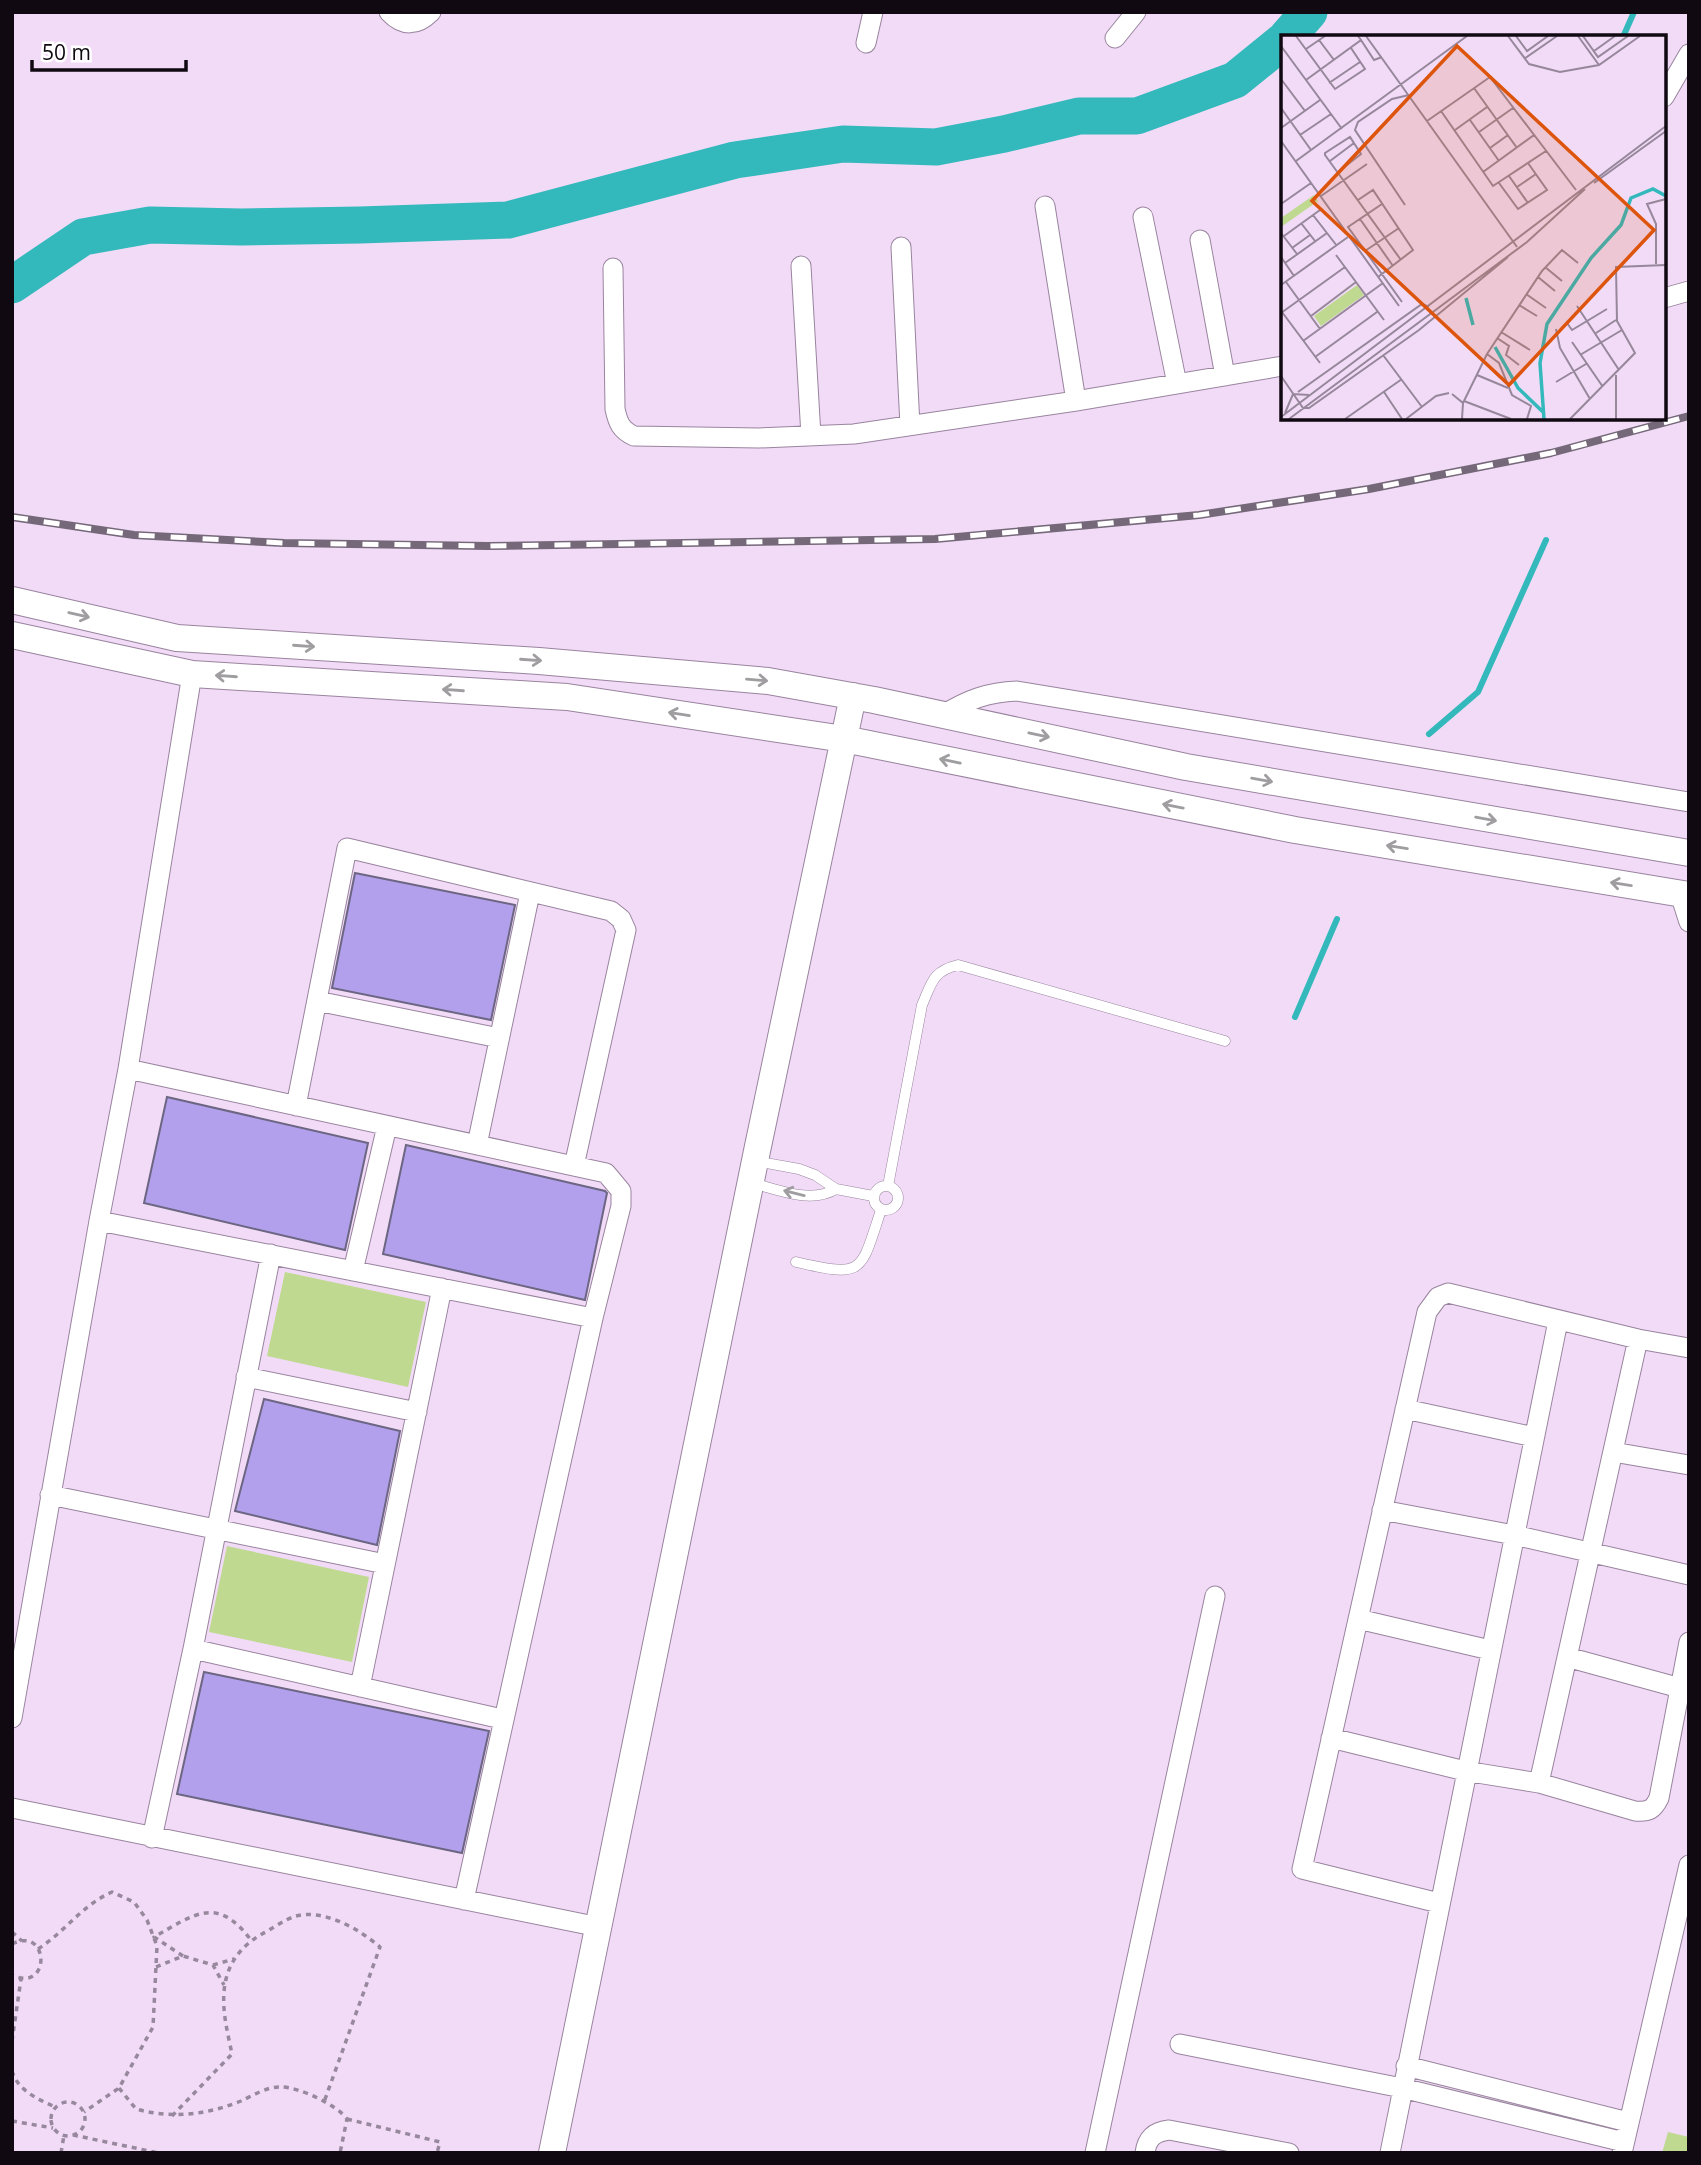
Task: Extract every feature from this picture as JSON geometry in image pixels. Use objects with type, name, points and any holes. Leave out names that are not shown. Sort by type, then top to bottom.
[{"type":"main road","points":[[12,600],[177,638],[566,663],[768,681],[853,696],[1186,767],[1689,853]]},
{"type":"main road","points":[[12,635],[192,674],[567,697],[844,739],[1295,830],[1684,894]]},
{"type":"main road","points":[[552,2153],[752,1172],[853,696]]},
{"type":"street","points":[[389,12],[396,19],[408,24],[419,22],[431,12]]},
{"type":"street","points":[[866,43],[873,12]]},
{"type":"street","points":[[1115,38],[1136,12]]},
{"type":"street","points":[[1666,94],[1689,54]]},
{"type":"street","points":[[1045,206],[1076,401]]},
{"type":"street","points":[[1143,217],[1177,384]]},
{"type":"street","points":[[1200,240],[1225,376]]},
{"type":"street","points":[[901,247],[910,426]]},
{"type":"street","points":[[801,266],[811,436]]},
{"type":"street","points":[[612,268],[615,409],[618,423],[624,431],[634,436],[853,434],[1076,401],[1281,366]]},
{"type":"street","points":[[1666,297],[1689,290]]},
{"type":"street","points":[[12,1718],[128,1069],[192,674]]},
{"type":"street","points":[[943,715],[968,700],[1017,691],[1689,802]]},
{"type":"street","points":[[296,1106],[347,848],[611,911],[621,919],[626,930],[574,1167]]},
{"type":"street","points":[[477,1145],[530,893]]},
{"type":"street","points":[[1684,894],[1689,922]]},
{"type":"street","points":[[317,1001],[499,1038]]},
{"type":"street","points":[[128,1069],[606,1173],[621,1191],[621,1206],[502,1718],[464,1900]]},
{"type":"street","points":[[353,1271],[387,1126]]},
{"type":"street","points":[[99,1221],[593,1318]]},
{"type":"street","points":[[152,1838],[193,1649],[271,1254]]},
{"type":"street","points":[[360,1687],[442,1288]]},
{"type":"street","points":[[1439,1903],[1302,1869],[1427,1312],[1438,1297],[1448,1293],[1558,1321],[1689,1348]]},
{"type":"street","points":[[1390,2153],[1558,1321]]},
{"type":"street","points":[[1539,1783],[1638,1339]]},
{"type":"street","points":[[246,1377],[417,1412]]},
{"type":"street","points":[[1405,1409],[1534,1437]]},
{"type":"street","points":[[1612,1452],[1689,1465]]},
{"type":"street","points":[[50,1495],[386,1564]]},
{"type":"street","points":[[1382,1510],[1514,1535],[1689,1575]]},
{"type":"street","points":[[1095,2153],[1215,1596]]},
{"type":"street","points":[[1358,1619],[1490,1650]]},
{"type":"street","points":[[1331,1738],[1465,1772],[1539,1783],[1635,1811],[1648,1812],[1654,1808],[1659,1798],[1689,1642]]},
{"type":"street","points":[[193,1649],[502,1718]]},
{"type":"street","points":[[1567,1657],[1680,1688]]},
{"type":"street","points":[[12,1808],[599,1927]]},
{"type":"street","points":[[1180,2044],[1402,2088],[1623,2147],[1689,1865]]},
{"type":"street","points":[[1406,2066],[1628,2122]]},
{"type":"street","points":[[1144,2153],[1149,2139],[1158,2132],[1169,2130],[1289,2153]]},
{"type":"lane","points":[[888,1186],[922,1005],[934,977],[944,968],[958,965],[1224,1041]]},
{"type":"lane","points":[[752,1172],[799,1169],[815,1175],[836,1189],[873,1196]]},
{"type":"lane","points":[[752,1172],[808,1197],[825,1195],[836,1189]]},
{"type":"lane","points":[[873,1196],[880,1187],[895,1189],[898,1201],[894,1208],[881,1210]]},
{"type":"lane","points":[[873,1196],[875,1204],[881,1210]]},
{"type":"lane","points":[[796,1262],[833,1271],[849,1270],[860,1265],[866,1257],[881,1210]]},
{"type":"path","points":[[38,1949],[53,1940],[96,1899],[113,1892],[134,1902],[148,1920],[157,1946],[153,2027],[119,2088],[83,2112]]},
{"type":"path","points":[[154,1937],[188,1918],[224,1913],[239,1925],[251,1940]]},
{"type":"path","points":[[172,2116],[232,2054],[223,2012],[226,1979],[237,1954],[251,1940],[296,1916],[318,1916],[344,1924],[367,1936],[380,1947],[324,2102]]},
{"type":"path","points":[[12,1933],[22,1941]]},
{"type":"path","points":[[154,1937],[183,1956],[213,1965],[235,1959]]},
{"type":"path","points":[[12,1944],[28,1941],[41,1954],[41,1967],[33,1976],[21,1979],[12,1975]]},
{"type":"path","points":[[156,1967],[183,1956]]},
{"type":"path","points":[[213,1965],[225,1987]]},
{"type":"path","points":[[12,2040],[21,1979]]},
{"type":"path","points":[[12,2071],[23,2088],[34,2098],[55,2107]]},
{"type":"path","points":[[119,2088],[136,2109],[172,2116],[219,2110],[281,2087],[339,2109],[347,2119],[440,2142],[436,2153]]},
{"type":"path","points":[[53,2128],[50,2117],[55,2107],[65,2101],[71,2101],[81,2107],[84,2124],[73,2135]]},
{"type":"path","points":[[340,2153],[347,2119]]},
{"type":"path","points":[[12,2120],[53,2128],[64,2135],[159,2153]]},
{"type":"path","points":[[61,2153],[64,2135]]},
{"type":"green space","points":[[285,1272],[426,1302],[408,1387],[267,1356]]},
{"type":"green space","points":[[227,1546],[369,1577],[352,1662],[209,1632]]},
{"type":"green space","points":[[1668,2132],[1689,2137],[1689,2153],[1662,2153]]},
{"type":"building","points":[[355,873],[515,905],[491,1020],[332,988]]},
{"type":"building","points":[[167,1097],[368,1143],[345,1250],[144,1203]]},
{"type":"building","points":[[406,1145],[605,1191],[607,1193],[585,1300],[383,1254]]},
{"type":"building","points":[[264,1399],[400,1431],[377,1545],[235,1511]]},
{"type":"building","points":[[204,1672],[489,1731],[462,1853],[177,1794]]},
{"type":"waterway","points":[[1289,35],[1309,12]]},
{"type":"waterway","points":[[1624,35],[1634,12]]},
{"type":"waterway","points":[[12,285],[83,237],[150,225],[241,227],[508,220],[735,160],[843,144],[936,147],[1079,116],[1137,116],[1235,80],[1281,43]]},
{"type":"waterway","points":[[1429,734],[1478,692],[1546,540]]},
{"type":"waterway","points":[[1295,1017],[1337,919]]},
{"type":"railway","points":[[12,517],[134,535],[284,543],[488,546],[935,539],[1199,515],[1369,489],[1551,453],[1689,416]]}]
